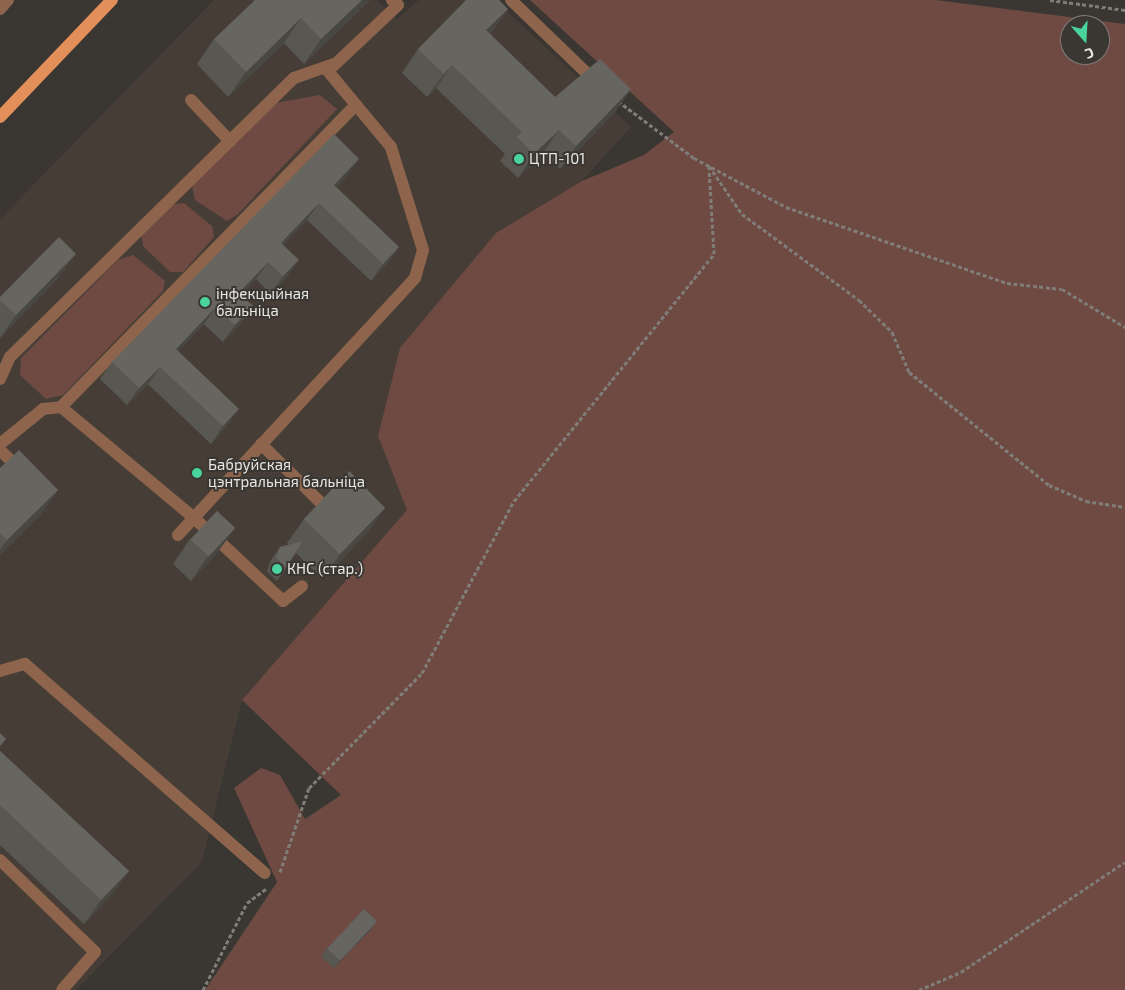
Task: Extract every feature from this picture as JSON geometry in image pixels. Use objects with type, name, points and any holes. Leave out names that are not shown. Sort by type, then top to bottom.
[{"type":"main road","points":[[0,117],[112,0]]},
{"type":"lane","points":[[0,9],[8,0]]},
{"type":"lane","points":[[511,0],[606,91]]},
{"type":"lane","points":[[178,535],[415,278],[422,250],[391,147],[328,72],[398,2]]},
{"type":"lane","points":[[0,379],[10,357],[294,78],[334,64]]},
{"type":"lane","points":[[191,100],[230,141]]},
{"type":"lane","points":[[0,444],[43,409],[61,407],[356,105]]},
{"type":"lane","points":[[61,407],[193,517],[283,601],[302,586]]},
{"type":"lane","points":[[261,444],[323,505]]},
{"type":"lane","points":[[0,450],[36,484]]},
{"type":"lane","points":[[0,671],[25,664],[265,873]]},
{"type":"lane","points":[[0,860],[95,952],[62,990]]},
{"type":"path","points":[[1050,0],[1125,10]]},
{"type":"path","points":[[606,91],[709,166],[786,208],[1007,283],[1062,289],[1125,327]]},
{"type":"path","points":[[709,166],[742,214],[859,300],[892,332],[909,372],[1049,485],[1086,501],[1125,507]]},
{"type":"path","points":[[203,990],[247,903],[276,882],[308,788],[422,672],[514,502],[714,254],[709,166]]},
{"type":"path","points":[[919,990],[961,972],[1125,862]]},
{"type":"shaded area","name":"Бабруйская цэнтральная бальніца","points":[[214,0],[377,0],[397,19],[419,0],[495,0],[631,127],[582,181],[496,233],[378,436],[408,510],[242,700],[202,862],[76,990],[0,990],[0,219]]},
{"type":"shaded area","points":[[530,0],[936,0],[1060,16],[1060,65],[1110,65],[1110,22],[1125,24],[1125,990],[205,990],[277,882],[234,788],[261,768],[280,775],[305,819],[341,795],[242,700],[407,510],[378,436],[400,348],[496,233],[582,181],[644,155],[674,132]]},
{"type":"shaded area","points":[[320,95],[337,109],[238,214],[227,221],[195,200],[191,180],[270,104]]},
{"type":"shaded area","points":[[184,203],[212,226],[214,237],[183,272],[170,272],[143,246],[141,234],[168,205]]},
{"type":"shaded area","points":[[133,255],[165,281],[163,291],[63,395],[46,399],[20,375],[21,358],[118,260]]},
{"type":"building","points":[[255,0],[362,0],[321,39],[301,18],[246,72],[214,39]]},
{"type":"building","points":[[466,0],[499,0],[508,9],[486,30],[555,97],[600,59],[631,89],[576,146],[559,130],[534,154],[517,137],[522,132],[452,65],[444,74],[418,49]]},
{"type":"building","name":"інфекцыйная бальніца","points":[[334,134],[359,159],[334,185],[399,247],[383,264],[319,203],[281,243],[299,260],[283,276],[268,262],[239,293],[253,306],[235,325],[216,307],[176,349],[239,409],[223,426],[160,367],[139,388],[112,362]]},
{"type":"building","points":[[59,237],[76,254],[16,315],[0,300],[0,297]]},
{"type":"building","points":[[19,450],[58,490],[7,540],[0,533],[0,468]]},
{"type":"building","points":[[349,471],[385,508],[340,554],[304,519],[335,486],[346,486]]},
{"type":"building","points":[[217,511],[235,528],[209,557],[190,540]]},
{"type":"building","points":[[303,541],[286,567],[276,558],[280,547]]},
{"type":"building","points":[[0,733],[6,739],[0,746]]},
{"type":"building","points":[[0,751],[129,871],[101,900],[0,805]]},
{"type":"building","points":[[364,909],[377,921],[340,961],[327,948]]},
{"type":"place","name":"ЦТП-101","points":[[519,159]]},
{"type":"place","name":"інфекцыйная бальніца","points":[[205,302]]},
{"type":"place","name":"Бабруйская цэнтральная бальніца","points":[[197,473]]},
{"type":"place","name":"КНС (стар.)","points":[[277,569]]}]
